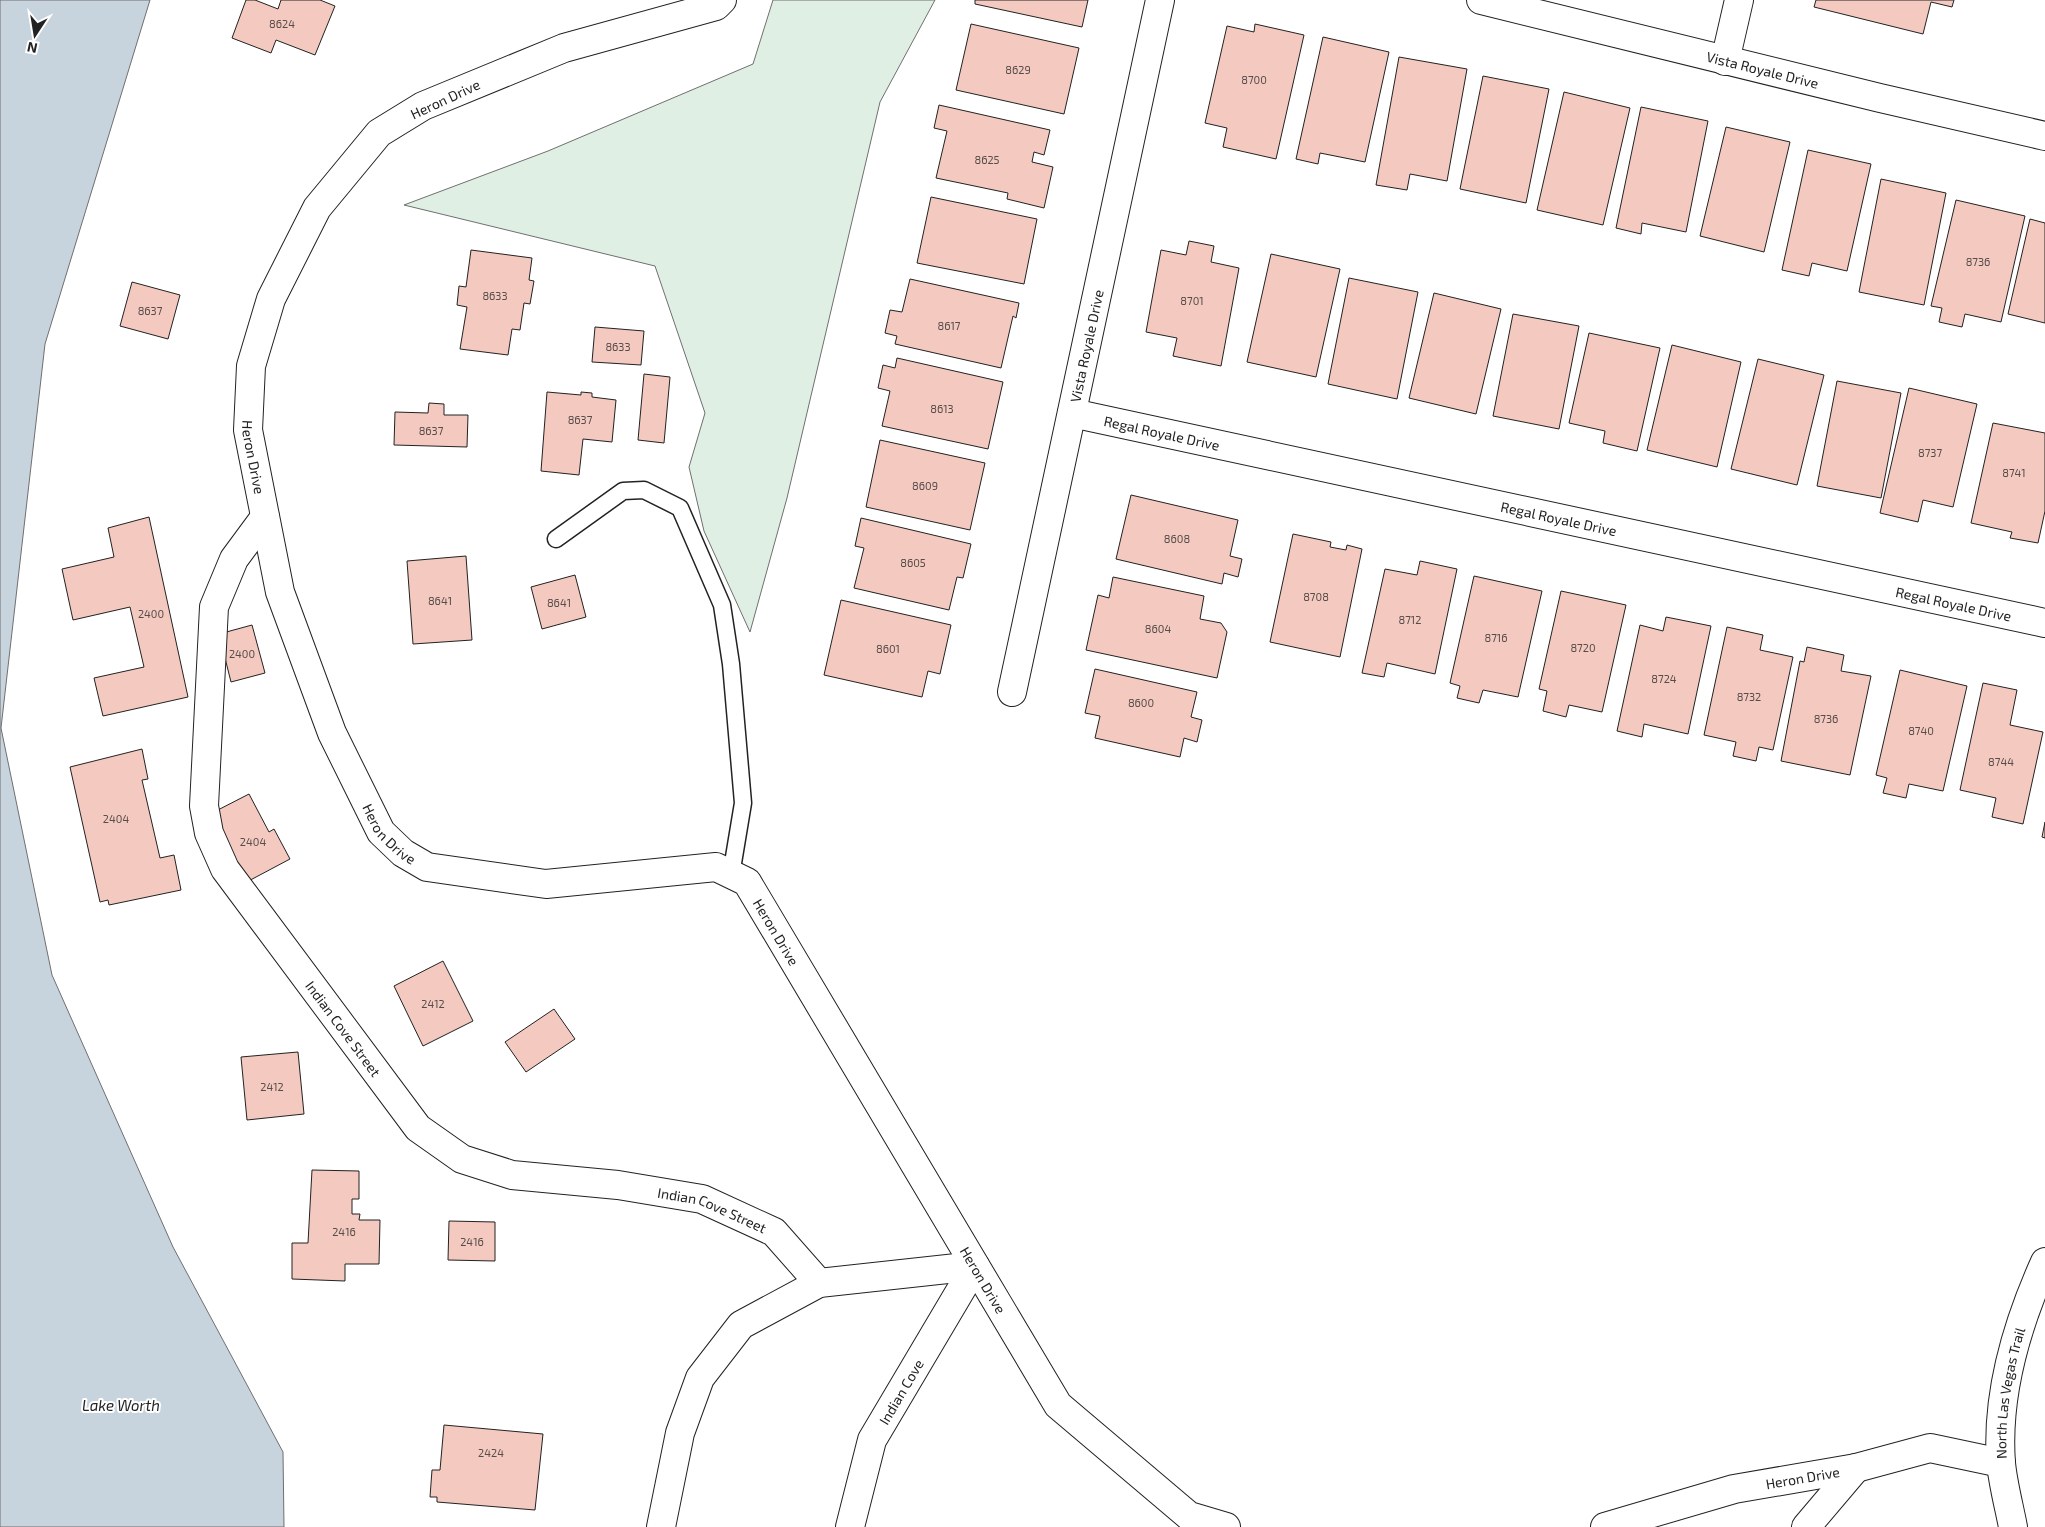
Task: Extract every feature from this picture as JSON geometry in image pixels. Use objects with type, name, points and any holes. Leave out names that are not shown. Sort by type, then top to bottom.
[{"type":"street","name":"Heron Drive","points":[[722,0],[716,6],[564,48],[423,106],[379,133],[317,208],[271,299],[251,366],[248,430],[280,592],[332,733],[381,832],[403,854],[427,867],[546,884],[716,867],[746,882],[1058,1405],[1188,1516],[1226,1527]]},
{"type":"street","name":"Vista Royale Drive","points":[[1012,692],[1160,0]]},
{"type":"street","name":"Vista Royale Drive","points":[[1481,0],[2045,136]]},
{"type":"street","points":[[1725,60],[1739,0]]},
{"type":"street","name":"Regal Royale Drive","points":[[1072,413],[2045,623]]},
{"type":"street","name":"Indian Cove Street","points":[[265,517],[234,559],[214,607],[204,806],[209,833],[224,869],[418,1128],[462,1159],[512,1175],[618,1185],[702,1199],[774,1232],[819,1283]]},
{"type":"street","name":"North Las Vegas Trail","points":[[2013,1527],[2001,1463],[2004,1392],[2027,1302],[2045,1262]]},
{"type":"street","points":[[662,1527],[680,1433],[700,1378],[741,1325],[819,1283],[975,1266]]},
{"type":"street","name":"Indian Cove","points":[[850,1527],[872,1440],[975,1266]]},
{"type":"street","name":"Heron Drive","points":[[1605,1527],[1734,1489],[1856,1468],[1930,1448],[2001,1463]]},
{"type":"street","points":[[1806,1527],[1856,1468]]},
{"type":"lane","points":[[556,539],[623,491],[644,490],[680,508],[722,605],[731,664],[743,803],[731,875]]},
{"type":"green space","points":[[773,0],[935,0],[880,102],[787,498],[750,632],[704,531],[689,467],[705,413],[655,266],[404,205],[548,151],[753,64]]},
{"type":"water","name":"Lake Worth","points":[[0,0],[150,0],[45,344],[1,728],[52,975],[173,1247],[283,1452],[284,1527],[0,1527]]},
{"type":"building","points":[[246,0],[255,0],[278,9],[281,0],[320,0],[335,6],[315,55],[276,40],[271,53],[232,38]]},
{"type":"building","points":[[975,0],[1088,0],[1082,27],[975,4]]},
{"type":"building","points":[[1816,0],[1954,0],[1952,7],[1931,2],[1923,34],[1814,7]]},
{"type":"building","points":[[971,24],[1079,48],[1064,114],[956,90]]},
{"type":"building","points":[[1255,24],[1304,35],[1276,159],[1223,147],[1227,128],[1205,123],[1227,26],[1254,32]]},
{"type":"building","points":[[1323,37],[1389,52],[1365,162],[1320,153],[1318,164],[1296,159]]},
{"type":"building","points":[[1399,57],[1467,69],[1447,181],[1410,174],[1407,190],[1376,185]]},
{"type":"building","points":[[1483,76],[1549,89],[1526,203],[1460,189]]},
{"type":"building","points":[[1564,92],[1630,108],[1603,225],[1537,210]]},
{"type":"building","points":[[939,105],[1050,130],[1044,155],[1034,152],[1032,162],[1053,167],[1044,208],[1007,199],[1008,193],[936,178],[947,131],[934,128]]},
{"type":"building","points":[[1641,107],[1708,121],[1686,232],[1642,223],[1641,234],[1616,228]]},
{"type":"building","points":[[1726,127],[1790,142],[1764,252],[1700,236]]},
{"type":"building","points":[[1808,150],[1871,164],[1847,271],[1812,263],[1809,276],[1782,270]]},
{"type":"building","points":[[1881,179],[1946,193],[1924,305],[1859,292]]},
{"type":"building","points":[[931,197],[1037,219],[1024,284],[917,263]]},
{"type":"building","points":[[1956,200],[2025,216],[2001,322],[1965,314],[1962,327],[1939,322],[1942,308],[1931,306]]},
{"type":"building","points":[[2030,219],[2045,223],[2045,323],[2008,314]]},
{"type":"building","points":[[1189,241],[1214,246],[1211,262],[1239,268],[1221,366],[1173,356],[1177,338],[1146,332],[1161,250],[1186,255]]},
{"type":"building","points":[[471,250],[532,258],[529,280],[534,281],[530,304],[524,303],[520,330],[512,329],[508,355],[460,349],[467,307],[457,305],[459,286],[466,287]]},
{"type":"building","points":[[1271,254],[1340,269],[1316,377],[1247,362]]},
{"type":"building","points":[[1349,278],[1418,292],[1397,399],[1328,384]]},
{"type":"building","points":[[910,279],[1019,303],[1016,318],[1013,316],[1001,368],[895,344],[897,336],[885,333],[890,310],[902,312]]},
{"type":"building","points":[[132,282],[180,295],[168,339],[120,326]]},
{"type":"building","points":[[1434,293],[1501,309],[1476,414],[1409,398]]},
{"type":"building","points":[[1513,314],[1579,326],[1559,429],[1493,416]]},
{"type":"building","points":[[595,327],[644,331],[641,365],[592,362]]},
{"type":"building","points":[[1589,333],[1660,348],[1637,451],[1603,443],[1605,431],[1569,423]]},
{"type":"building","points":[[1672,345],[1741,362],[1717,467],[1647,450]]},
{"type":"building","points":[[897,358],[1003,382],[988,449],[882,426],[890,391],[878,388],[883,365],[895,368]]},
{"type":"building","points":[[1758,359],[1824,375],[1797,485],[1731,469]]},
{"type":"building","points":[[644,374],[670,377],[664,443],[638,440]]},
{"type":"building","points":[[1837,381],[1901,393],[1881,498],[1817,486]]},
{"type":"building","points":[[1909,388],[1977,404],[1953,507],[1923,500],[1918,522],[1880,513]]},
{"type":"building","points":[[547,392],[581,395],[581,392],[592,393],[592,397],[616,400],[612,442],[583,439],[579,475],[541,471]]},
{"type":"building","points":[[429,403],[444,404],[444,415],[468,415],[467,447],[394,445],[395,412],[428,413]]},
{"type":"building","points":[[1993,423],[2045,433],[2045,511],[2038,543],[2010,538],[2012,532],[1971,523]]},
{"type":"building","points":[[880,440],[985,463],[970,530],[866,507]]},
{"type":"building","points":[[1131,495],[1238,520],[1230,556],[1242,559],[1238,577],[1224,573],[1222,584],[1116,559]]},
{"type":"building","points":[[149,517],[188,697],[103,716],[94,678],[144,667],[130,607],[73,620],[62,569],[114,557],[108,528]]},
{"type":"building","points":[[861,518],[971,544],[963,578],[957,577],[949,610],[854,588],[864,548],[855,546]]},
{"type":"building","points":[[1293,534],[1331,542],[1330,547],[1346,550],[1347,545],[1362,549],[1340,657],[1270,642]]},
{"type":"building","points":[[466,556],[472,640],[413,644],[407,561]]},
{"type":"building","points":[[1420,561],[1457,569],[1435,674],[1387,663],[1384,677],[1362,673],[1385,569],[1417,575]]},
{"type":"building","points":[[575,575],[586,617],[542,629],[531,587]]},
{"type":"building","points":[[1474,576],[1542,591],[1518,697],[1483,690],[1479,703],[1457,698],[1460,686],[1450,683]]},
{"type":"building","points":[[1113,577],[1204,596],[1200,619],[1221,623],[1227,632],[1217,678],[1086,650],[1098,595],[1109,598]]},
{"type":"building","points":[[1561,591],[1626,605],[1602,712],[1569,705],[1566,717],[1543,711],[1547,691],[1539,689]]},
{"type":"building","points":[[841,600],[951,625],[940,674],[928,671],[922,697],[824,675]]},
{"type":"building","points":[[1666,617],[1711,626],[1688,734],[1644,724],[1642,737],[1617,731],[1640,625],[1663,631]]},
{"type":"building","points":[[252,625],[265,673],[231,682],[219,634]]},
{"type":"building","points":[[1727,627],[1763,635],[1760,650],[1793,657],[1773,750],[1759,747],[1756,761],[1733,756],[1736,742],[1704,735]]},
{"type":"building","points":[[1807,647],[1844,655],[1841,671],[1871,676],[1850,775],[1781,761],[1800,661],[1804,662]]},
{"type":"building","points":[[1095,669],[1197,692],[1191,717],[1202,720],[1197,742],[1184,738],[1180,757],[1095,738],[1100,716],[1085,713]]},
{"type":"building","points":[[1900,670],[1967,686],[1943,791],[1909,784],[1906,798],[1883,793],[1887,778],[1876,775]]},
{"type":"building","points":[[1983,683],[2017,690],[2010,725],[2043,732],[2023,824],[1992,817],[1996,798],[1960,790]]},
{"type":"building","points":[[142,749],[148,779],[142,780],[160,858],[174,855],[181,890],[109,905],[108,900],[100,902],[70,767]]},
{"type":"building","points":[[249,794],[269,832],[274,829],[290,859],[241,885],[212,813]]},
{"type":"building","points":[[2045,822],[2045,838],[2042,837]]},
{"type":"building","points":[[443,961],[473,1021],[423,1046],[394,986]]},
{"type":"building","points":[[554,1009],[575,1039],[526,1072],[505,1042]]},
{"type":"building","points":[[298,1052],[304,1114],[247,1120],[241,1057]]},
{"type":"building","points":[[312,1170],[359,1171],[359,1199],[352,1199],[352,1214],[360,1214],[359,1220],[380,1220],[379,1264],[345,1264],[345,1281],[292,1279],[292,1243],[308,1243]]},
{"type":"building","points":[[449,1221],[495,1222],[495,1261],[448,1260]]},
{"type":"building","points":[[444,1425],[543,1434],[535,1510],[437,1502],[437,1497],[430,1497],[432,1470],[440,1470]]}]
